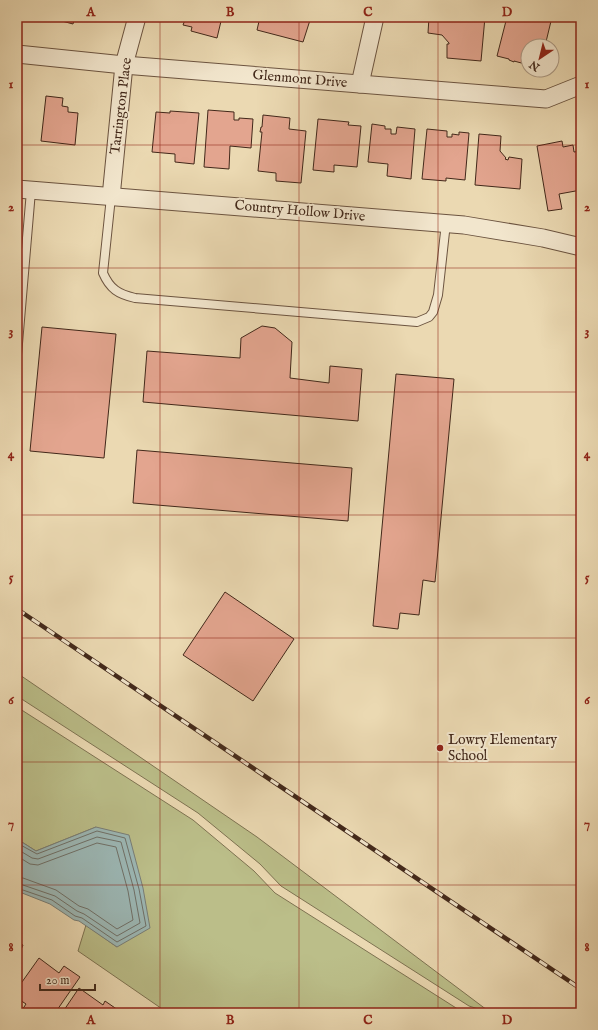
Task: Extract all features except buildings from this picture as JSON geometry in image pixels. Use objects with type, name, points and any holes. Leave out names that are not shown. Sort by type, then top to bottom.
[{"type":"street","name":"Tarrington Place","points":[[111,197],[124,65],[137,17]]},
{"type":"street","points":[[360,84],[375,17]]},
{"type":"street","name":"Glenmont Drive","points":[[17,54],[124,65],[546,99],[581,85]]},
{"type":"street","name":"Country Hollow Drive","points":[[24,190],[446,223],[543,238],[581,247]]},
{"type":"lane","points":[[17,354],[24,190]]},
{"type":"lane","points":[[111,197],[103,273],[107,282],[124,296],[417,322],[429,317],[433,312],[438,295],[446,223]]},
{"type":"green space","points":[[17,673],[257,837],[491,1013],[469,1006],[281,886],[260,864],[198,813],[17,696]]},
{"type":"green space","points":[[17,707],[193,820],[254,871],[275,893],[464,1013],[168,1013],[78,951],[86,925],[117,947],[96,827],[36,851],[17,839]]},
{"type":"water","points":[[96,827],[129,835],[143,888],[150,928],[117,947],[79,921],[74,920],[50,904],[17,891],[17,839],[36,851]]},
{"type":"railway","points":[[17,609],[581,989]]},
{"type":"place","name":"Lowry Elementary School","points":[[440,748]]}]
